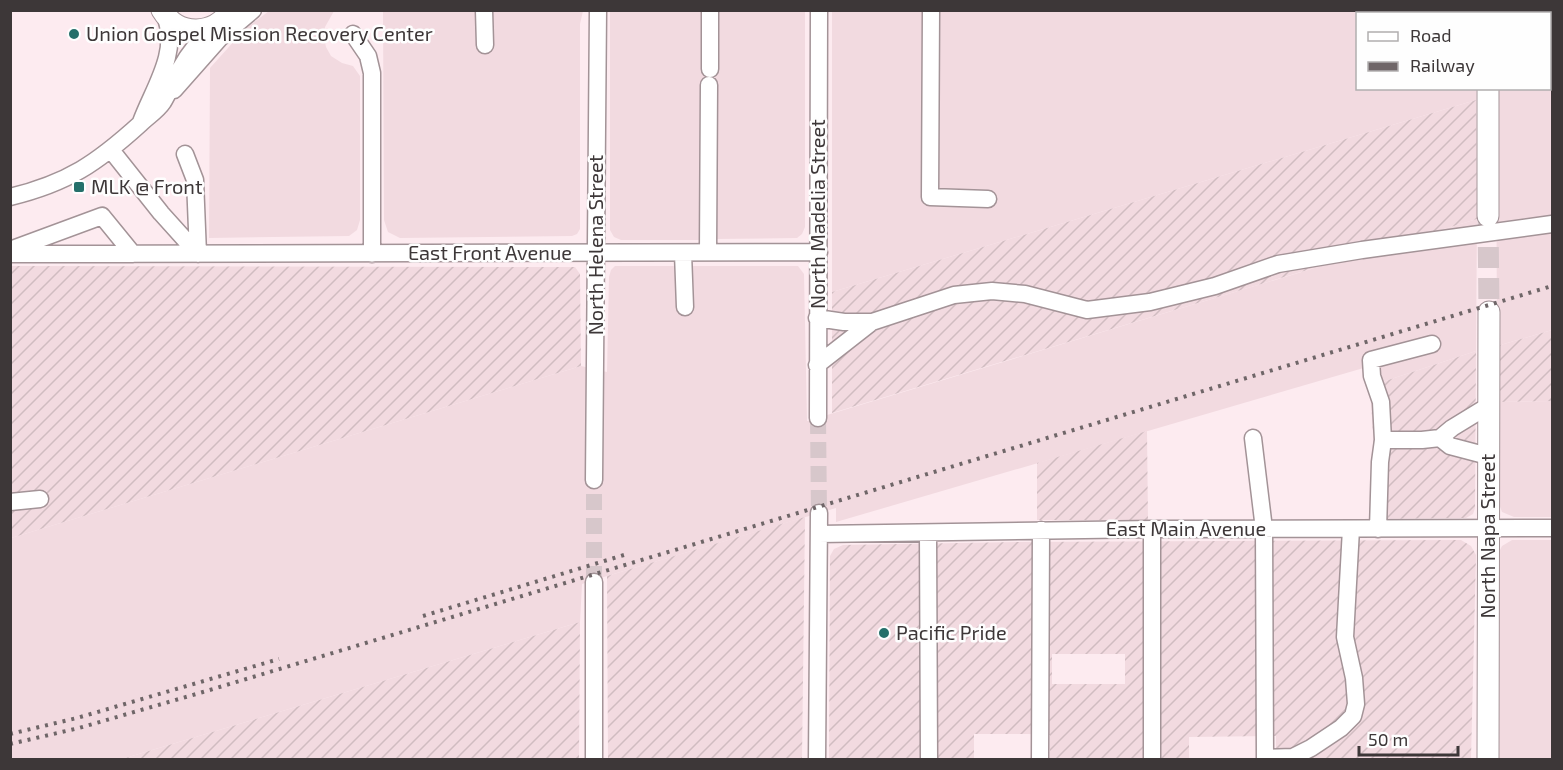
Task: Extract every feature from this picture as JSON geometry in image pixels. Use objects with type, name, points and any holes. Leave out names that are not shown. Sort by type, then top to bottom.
[{"type":"main road","points":[[164,13],[179,27],[197,31],[226,15]]},
{"type":"main road","points":[[1488,90],[1488,216]]},
{"type":"main road","name":"North Napa Street","points":[[1488,759],[1489,312]]},
{"type":"street","points":[[10,196],[56,183],[82,170],[111,150],[155,111],[190,75],[215,43],[253,10]]},
{"type":"street","points":[[484,10],[485,45]]},
{"type":"street","name":"North Helena Street","points":[[594,480],[598,10]]},
{"type":"street","points":[[708,252],[710,10]]},
{"type":"street","name":"North Madelia Street","points":[[818,418],[819,10]]},
{"type":"street","points":[[930,10],[930,197],[988,199]]},
{"type":"street","points":[[140,123],[150,96],[160,78],[169,47],[170,32],[164,13]]},
{"type":"street","points":[[163,101],[189,54],[226,15]]},
{"type":"street","points":[[353,34],[368,56],[372,73],[372,254]]},
{"type":"street","points":[[111,150],[161,213],[198,254]]},
{"type":"street","points":[[185,154],[195,180],[198,254]]},
{"type":"street","points":[[10,252],[102,216],[134,254]]},
{"type":"street","points":[[817,318],[844,322],[872,322],[954,295],[992,291],[1025,294],[1087,310],[1150,302],[1215,286],[1278,264],[1373,248],[1552,224]]},
{"type":"street","name":"East Front Avenue","points":[[10,252],[372,254],[819,252]]},
{"type":"street","points":[[683,253],[685,307]]},
{"type":"street","points":[[817,365],[872,322]]},
{"type":"street","points":[[1378,529],[1383,440],[1381,402],[1372,376],[1371,360],[1432,344]]},
{"type":"street","points":[[1383,440],[1440,438],[1488,406]]},
{"type":"street","points":[[1253,438],[1264,529],[1265,759],[1293,757],[1341,728],[1353,716],[1356,704],[1354,678],[1346,638],[1351,529]]},
{"type":"street","points":[[1440,438],[1450,446],[1488,456]]},
{"type":"street","points":[[10,502],[40,499]]},
{"type":"street","points":[[817,759],[819,513]]},
{"type":"street","name":"East Main Avenue","points":[[819,534],[1152,529],[1552,528]]},
{"type":"street","points":[[1152,529],[1152,759]]},
{"type":"street","points":[[1040,759],[1041,530]]},
{"type":"street","points":[[928,533],[929,759]]},
{"type":"street","points":[[594,582],[594,759]]},
{"type":"shaded area","points":[[1449,10],[1452,12],[1356,12],[1356,90],[1476,90],[1476,100],[832,292],[832,11]]},
{"type":"shaded area","points":[[269,11],[334,11],[325,27],[326,47],[331,56],[342,63],[353,66],[360,76],[360,220],[357,230],[349,236],[209,238],[210,68],[245,29]]},
{"type":"shaded area","points":[[383,11],[583,11],[580,24],[580,229],[577,234],[572,236],[400,238],[388,232],[384,220]]},
{"type":"shaded area","points":[[610,11],[705,11],[704,240],[621,240],[614,237],[610,230]]},
{"type":"shaded area","points":[[715,11],[805,11],[805,227],[797,238],[714,239]]},
{"type":"shaded area","points":[[1552,11],[1552,330],[1497,346],[1496,90],[1551,90],[1551,12],[1496,12]]},
{"type":"shaded area","points":[[1476,100],[1477,219],[832,413],[832,292]]},
{"type":"shaded area","points":[[1477,219],[1476,351],[1370,386],[1367,367],[836,522],[836,508],[607,576],[582,584],[580,622],[122,759],[11,760],[11,538],[581,366],[607,372],[609,277],[615,266],[798,266],[804,274],[807,421]]},
{"type":"shaded area","points":[[11,266],[575,267],[580,274],[581,366],[11,538]]},
{"type":"shaded area","points":[[1552,330],[1552,401],[1497,402],[1497,346]]},
{"type":"shaded area","points":[[1476,351],[1475,508],[1473,514],[1466,518],[1374,519],[1374,449],[1370,386]]},
{"type":"shaded area","points":[[1552,401],[1552,517],[1514,517],[1502,512],[1498,501],[1497,402]]},
{"type":"shaded area","points":[[1147,431],[1148,520],[1037,520],[1037,463]]},
{"type":"shaded area","points":[[805,517],[802,759],[608,759],[607,576]]},
{"type":"shaded area","points":[[1461,540],[1471,546],[1476,555],[1471,759],[1276,759],[1276,736],[1189,737],[1189,759],[1050,759],[1050,735],[974,734],[974,759],[829,760],[830,556],[834,549],[843,545]],"holes":[[[1052,654],[1125,654],[1125,684],[1052,684]]]},
{"type":"shaded area","points":[[1512,540],[1552,540],[1552,759],[1499,759],[1497,556],[1502,546]]},
{"type":"shaded area","points":[[580,622],[579,759],[122,759]]},
{"type":"tunnel","points":[[1488,216],[1489,312]]},
{"type":"tunnel","points":[[818,418],[819,513]]},
{"type":"tunnel","points":[[594,480],[594,582]]},
{"type":"railway","points":[[10,744],[79,728],[203,692],[1552,286]]},
{"type":"railway","points":[[423,616],[624,555]]},
{"type":"railway","points":[[10,734],[77,718],[279,659]]},
{"type":"place","name":"Union Gospel Mission Recovery Center","points":[[74,34]]},
{"type":"place","name":"MLK @ Front","points":[[79,187]]},
{"type":"place","name":"Pacific Pride","points":[[884,633]]}]
